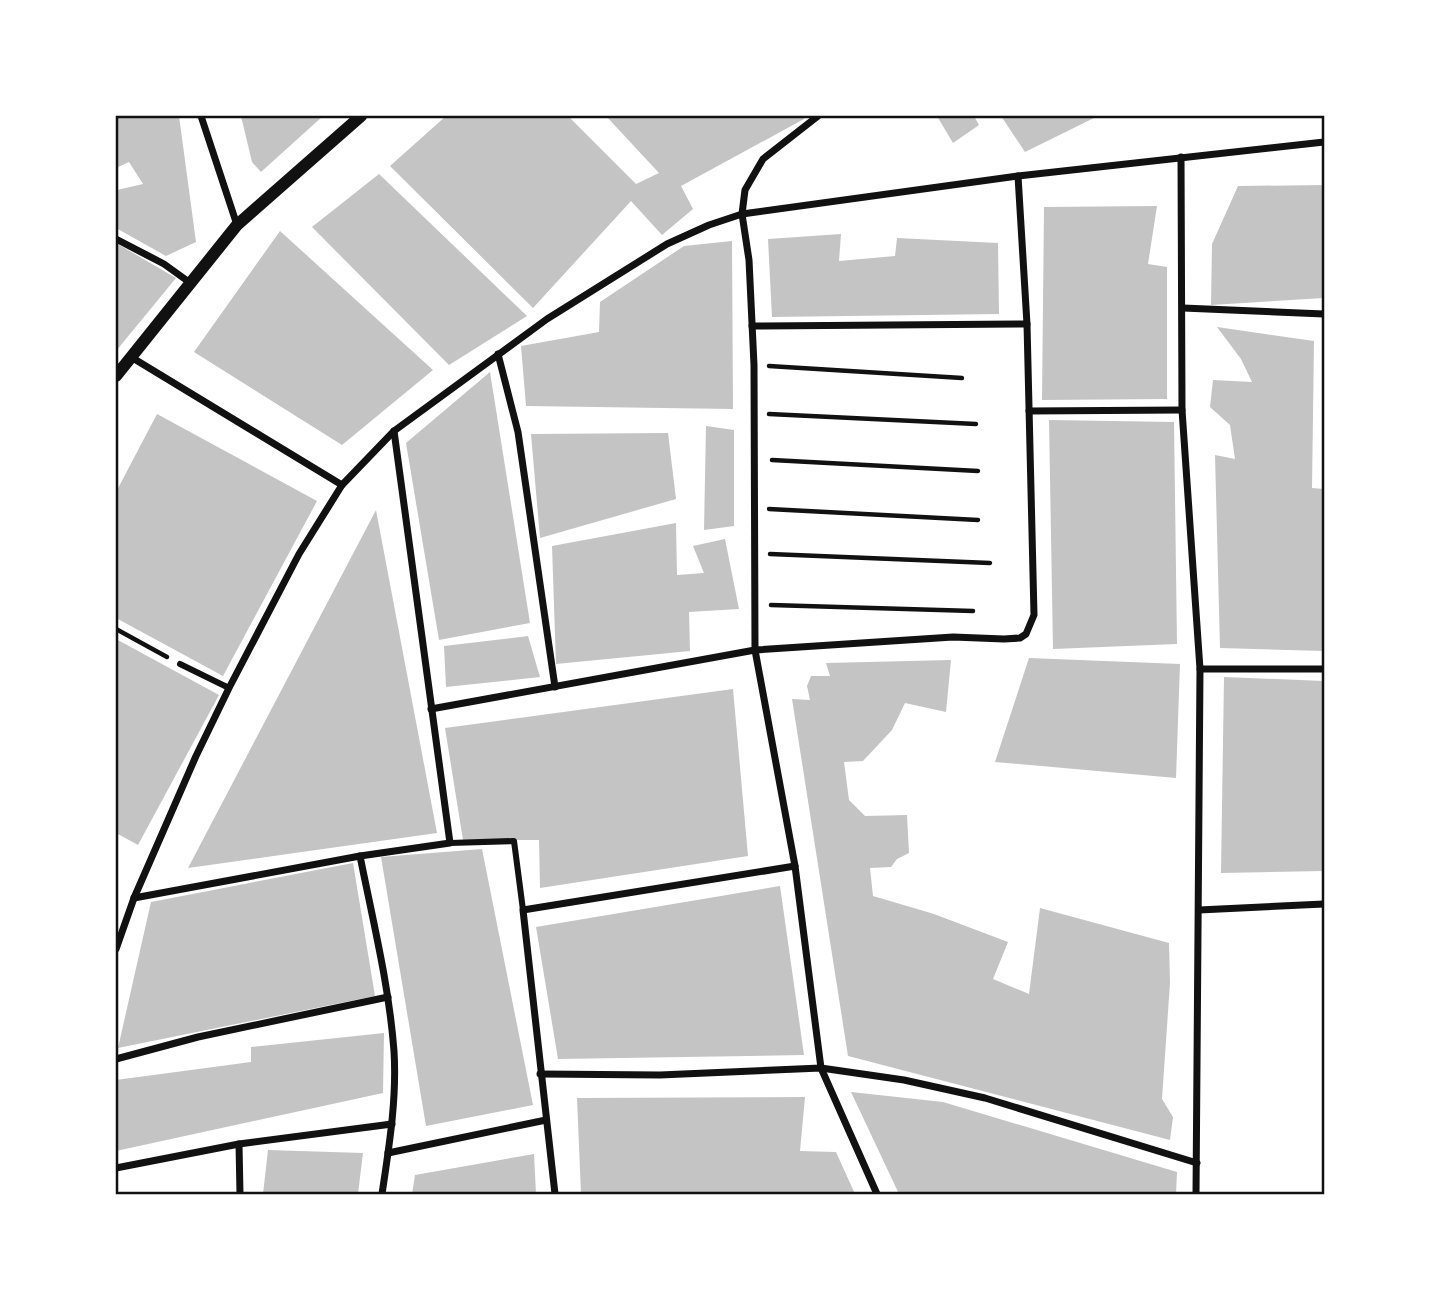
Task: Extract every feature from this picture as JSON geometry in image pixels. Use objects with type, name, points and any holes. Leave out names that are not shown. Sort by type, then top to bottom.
[{"type":"street","points":[[201,116],[237,225]]},
{"type":"street","points":[[116,376],[237,225],[361,116]]},
{"type":"street","points":[[818,116],[763,159],[745,190],[742,214],[749,260],[754,365],[755,650],[794,866],[821,1068],[877,1195]]},
{"type":"street","points":[[116,949],[134,898],[229,688],[299,554],[342,485],[394,430],[547,319],[667,244],[742,214],[1018,176],[1325,142]]},
{"type":"street","points":[[1181,157],[1182,410],[1200,669],[1196,1195]]},
{"type":"street","points":[[430,709],[755,650],[953,637],[1004,639],[1020,638],[1026,634],[1034,615],[1027,324],[1018,176]]},
{"type":"street","points":[[116,239],[164,264],[189,282]]},
{"type":"street","points":[[1182,308],[1325,314]]},
{"type":"street","points":[[752,326],[1027,324]]},
{"type":"street","points":[[498,354],[518,432],[555,687]]},
{"type":"street","points":[[131,357],[342,485]]},
{"type":"street","points":[[1030,411],[1182,410]]},
{"type":"street","points":[[394,430],[450,843]]},
{"type":"street","points":[[180,664],[229,688]]},
{"type":"street","points":[[1200,669],[1325,669]]},
{"type":"street","points":[[134,898],[360,856],[450,843],[514,841],[555,1195]]},
{"type":"street","points":[[360,856],[388,997],[394,1053],[392,1124],[382,1195]]},
{"type":"street","points":[[523,910],[794,866]]},
{"type":"street","points":[[1199,909],[1325,904]]},
{"type":"street","points":[[116,1059],[198,1037],[388,997]]},
{"type":"street","points":[[540,1074],[660,1075],[821,1068],[904,1080],[985,1098],[1197,1163]]},
{"type":"street","points":[[388,1153],[546,1120]]},
{"type":"street","points":[[116,1168],[239,1144],[392,1124]]},
{"type":"street","points":[[239,1144],[240,1195]]},
{"type":"path","points":[[754,365],[962,378]]},
{"type":"path","points":[[754,413],[975,424]]},
{"type":"path","points":[[753,459],[978,471]]},
{"type":"path","points":[[754,509],[978,520]]},
{"type":"path","points":[[755,553],[990,563]]},
{"type":"path","points":[[756,604],[973,611]]},
{"type":"path","points":[[116,629],[180,664]]},
{"type":"building","points":[[116,116],[179,116],[196,242],[166,256],[116,228],[117,190],[143,184],[129,162],[116,168]]},
{"type":"building","points":[[241,116],[323,116],[261,172],[252,162]]},
{"type":"building","points":[[446,116],[568,116],[636,184],[659,173],[606,116],[804,116],[804,119],[681,186],[693,209],[662,235],[631,201],[533,308],[390,166]]},
{"type":"building","points":[[937,116],[974,116],[979,125],[953,143]]},
{"type":"building","points":[[1001,116],[1098,116],[1025,152]]},
{"type":"building","points":[[379,174],[527,316],[449,365],[312,227]]},
{"type":"building","points":[[1324,185],[1324,298],[1211,305],[1212,244],[1238,186]]},
{"type":"building","points":[[1157,206],[1148,264],[1167,267],[1167,399],[1042,400],[1044,207]]},
{"type":"building","points":[[280,231],[433,370],[342,445],[194,352]]},
{"type":"building","points":[[841,234],[839,261],[895,256],[897,238],[998,243],[999,314],[772,317],[768,239]]},
{"type":"building","points":[[732,241],[733,409],[526,406],[521,346],[599,332],[600,302],[684,246]]},
{"type":"building","points":[[116,243],[176,278],[116,351]]},
{"type":"building","points":[[1217,327],[1314,341],[1312,488],[1324,489],[1324,651],[1220,648],[1215,455],[1235,459],[1230,425],[1210,407],[1213,380],[1252,382],[1241,359]]},
{"type":"building","points":[[490,372],[530,623],[439,640],[406,443]]},
{"type":"building","points":[[157,414],[317,501],[223,676],[116,618],[116,492]]},
{"type":"building","points":[[1049,420],[1174,422],[1177,644],[1053,649]]},
{"type":"building","points":[[706,426],[734,430],[734,526],[704,530]]},
{"type":"building","points":[[668,433],[676,499],[540,538],[531,434]]},
{"type":"building","points":[[376,510],[437,833],[188,868]]},
{"type":"building","points":[[676,523],[677,575],[704,573],[693,546],[725,539],[739,609],[689,612],[690,651],[556,664],[552,546]]},
{"type":"building","points":[[528,636],[540,677],[446,687],[444,646]]},
{"type":"building","points":[[116,639],[219,695],[138,845],[116,833]]},
{"type":"building","points":[[1029,658],[1180,664],[1176,778],[995,762]]},
{"type":"building","points":[[951,660],[946,712],[905,703],[892,730],[863,761],[844,762],[849,800],[865,816],[907,815],[909,853],[897,859],[891,867],[870,868],[873,896],[934,914],[1008,942],[993,979],[1029,994],[1040,908],[1169,943],[1170,983],[1162,1099],[1173,1117],[1170,1140],[848,1056],[792,699],[810,700],[807,686],[811,676],[830,676],[826,663]]},
{"type":"building","points":[[1224,677],[1324,681],[1324,871],[1221,873]]},
{"type":"building","points":[[733,689],[748,856],[540,888],[539,840],[463,840],[445,728]]},
{"type":"building","points":[[482,849],[533,1105],[426,1126],[381,857]]},
{"type":"building","points":[[353,863],[375,996],[118,1048],[151,902]]},
{"type":"building","points":[[780,886],[804,1055],[558,1059],[536,927]]},
{"type":"building","points":[[384,1033],[383,1093],[116,1151],[116,1080],[251,1062],[251,1047]]},
{"type":"building","points":[[851,1092],[943,1102],[1177,1172],[1176,1194],[899,1194]]},
{"type":"building","points":[[805,1097],[800,1151],[836,1152],[855,1194],[581,1194],[577,1098]]},
{"type":"building","points":[[268,1150],[363,1153],[358,1194],[263,1194]]},
{"type":"building","points":[[534,1154],[536,1194],[412,1194],[415,1175]]}]
